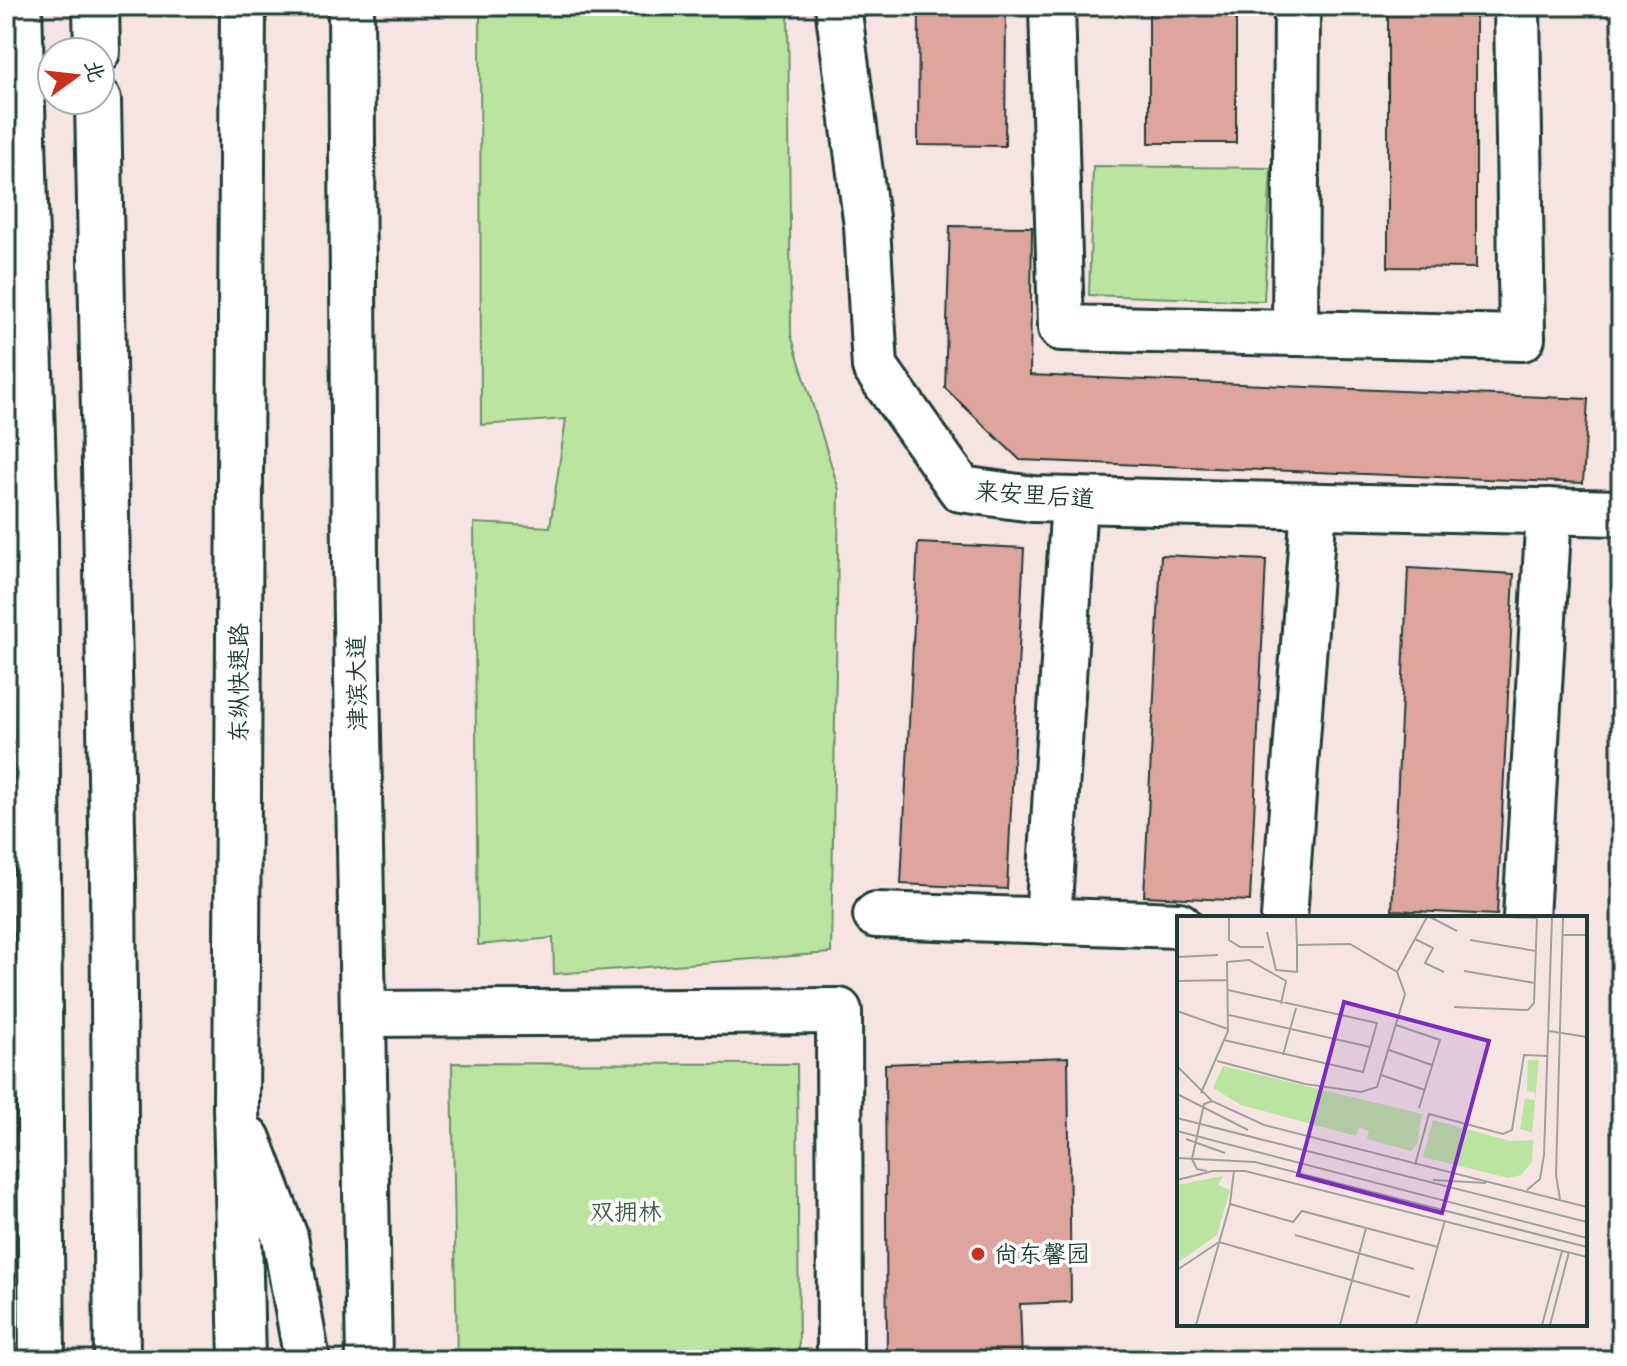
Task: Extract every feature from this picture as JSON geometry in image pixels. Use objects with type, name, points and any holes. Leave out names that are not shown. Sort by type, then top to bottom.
[{"type":"main road","points":[[19,6],[35,537],[42,1360]]},
{"type":"main road","points":[[96,6],[97,36]]},
{"type":"main road","name":"东纵快速路","points":[[242,1360],[236,1107],[243,6]]},
{"type":"main road","name":"津滨大道","points":[[351,6],[369,1360]]},
{"type":"main road","name":"来安里后道","points":[[838,6],[867,226],[875,367],[961,489],[1074,500],[1621,513]]},
{"type":"main road","points":[[1052,6],[1061,328],[1522,338],[1517,6]]},
{"type":"main road","points":[[1295,333],[1297,6]]},
{"type":"main road","points":[[98,116],[113,880],[117,1360]]},
{"type":"main road","points":[[1048,921],[1074,500]]},
{"type":"main road","points":[[1284,916],[1314,506]]},
{"type":"main road","points":[[1526,916],[1549,511]]},
{"type":"main road","points":[[876,915],[1177,925]]},
{"type":"main road","points":[[363,1014],[839,1011],[840,1360]]},
{"type":"main road","points":[[236,1107],[285,1237],[307,1360]]},
{"type":"green space","points":[[480,6],[788,6],[791,335],[839,490],[831,953],[554,974],[553,938],[478,945],[474,523],[550,527],[566,419],[481,425]]},
{"type":"green space","points":[[1093,166],[1271,168],[1264,301],[1089,295]]},
{"type":"green space","name":"双拥林","points":[[452,1063],[797,1064],[799,1360],[457,1360]]},
{"type":"building","points":[[919,6],[1006,6],[1005,146],[918,145]]},
{"type":"building","points":[[1149,6],[1236,6],[1236,143],[1149,143]]},
{"type":"building","points":[[1388,6],[1476,6],[1476,268],[1388,267]]},
{"type":"building","points":[[950,226],[1032,227],[1030,375],[1588,399],[1583,483],[1020,460],[945,388]]},
{"type":"building","points":[[918,543],[1024,548],[1007,889],[901,884]]},
{"type":"building","points":[[1161,555],[1266,560],[1250,901],[1144,896]]},
{"type":"building","points":[[1408,568],[1514,574],[1497,915],[1392,910]]},
{"type":"building","name":"尚东馨园","points":[[1068,1057],[1071,1302],[1020,1304],[1022,1360],[887,1360],[885,1064]]},
{"type":"place","name":"尚东馨园","points":[[978,1254]]}]
